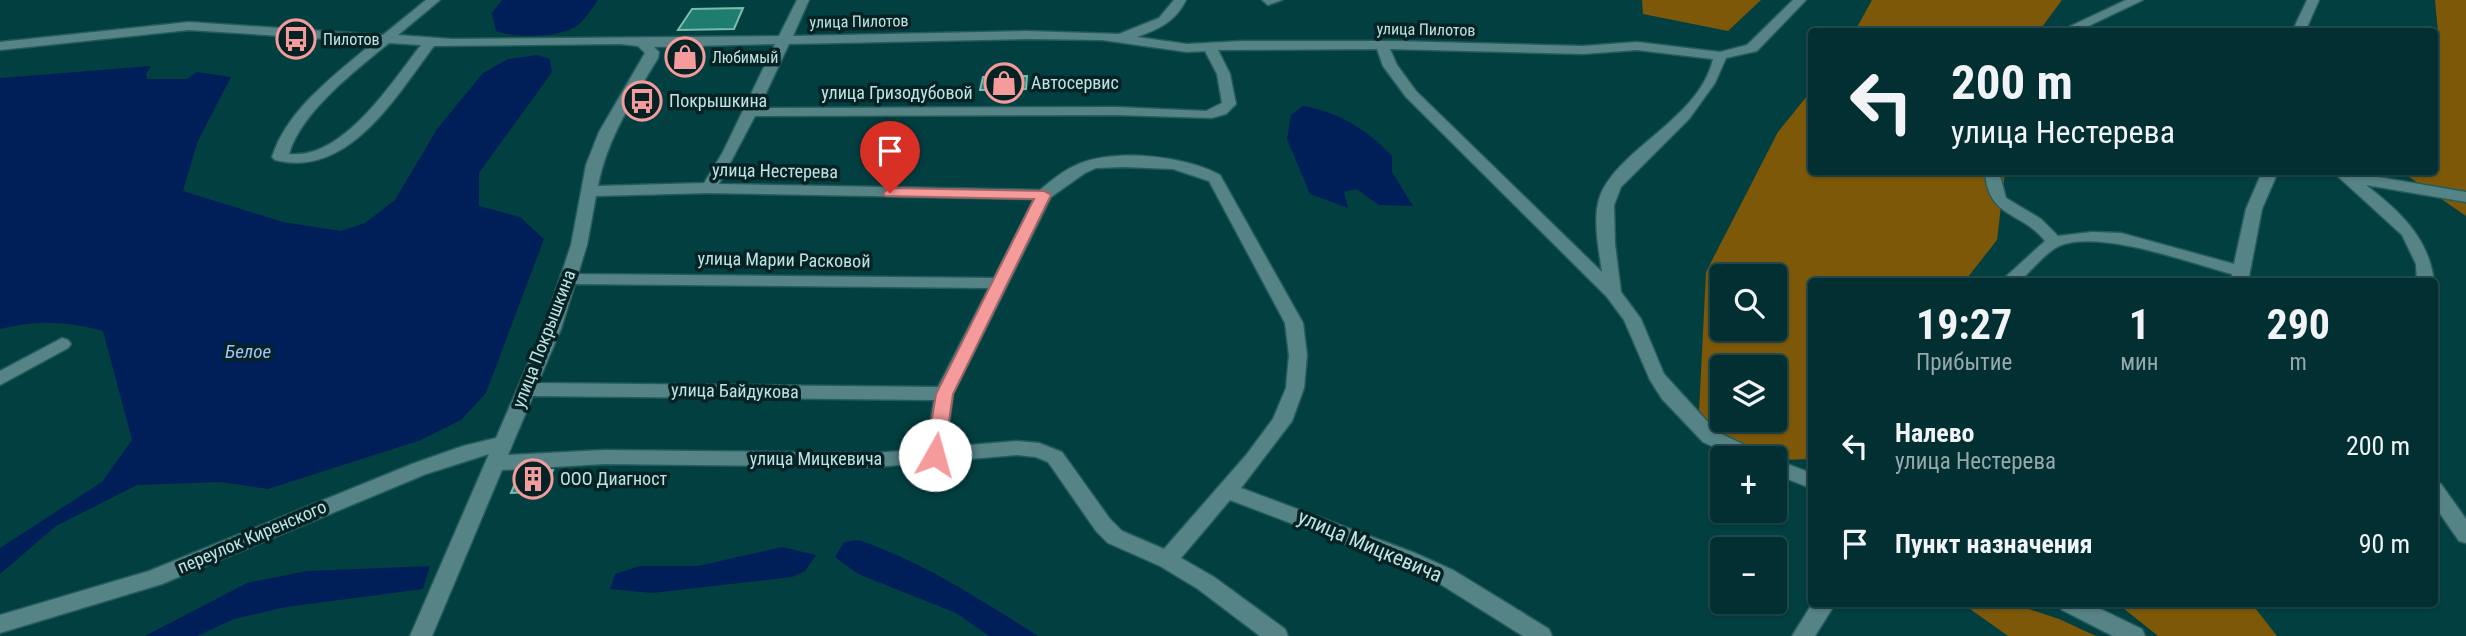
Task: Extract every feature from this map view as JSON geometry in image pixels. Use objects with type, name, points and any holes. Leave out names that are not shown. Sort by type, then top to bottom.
[{"type":"street","points":[[430,42],[367,119],[339,146],[318,158],[280,157],[279,149],[329,88],[384,39],[434,0]]},
{"type":"street","points":[[709,188],[732,152],[803,0]]},
{"type":"street","points":[[1121,38],[1163,23],[1171,17],[1180,0]]},
{"type":"street","points":[[1613,293],[1604,213],[1608,197],[1621,175],[1671,130],[1714,75],[1721,63],[1720,55],[1752,48],[1800,0]]},
{"type":"street","points":[[2072,28],[2137,0]]},
{"type":"street","points":[[2300,28],[2313,0]]},
{"type":"street","name":"улица Пилотов","points":[[0,46],[189,26],[499,44],[1026,35],[1121,38],[1167,47],[1381,45],[1583,50],[1637,46],[1720,55]]},
{"type":"street","name":"улица Покрышкина","points":[[421,636],[526,389],[569,279],[594,165],[606,132],[651,58],[652,52],[642,43]]},
{"type":"street","points":[[1381,45],[1390,66],[1411,94],[1613,293],[1632,319],[1656,376],[1669,394],[1710,437],[1725,446]]},
{"type":"street","name":"улица Гризодубовой","points":[[751,112],[1126,111],[1207,115],[1221,111],[1228,104],[1218,57],[1209,47]]},
{"type":"street","points":[[935,455],[944,394],[1044,195],[1065,176],[1094,164],[1188,165],[1215,178],[1294,323],[1298,355],[1295,388],[1282,421],[1228,491],[1199,520],[1167,560]]},
{"type":"street","points":[[1992,175],[1996,198],[2004,206],[2042,227],[2054,242]]},
{"type":"street","points":[[2013,278],[2054,242],[2092,237],[2121,238],[2239,276],[2254,209],[2269,175]]},
{"type":"street","points":[[2344,175],[2416,240],[2424,260],[2426,278]]},
{"type":"street","points":[[2348,175],[2466,197]]},
{"type":"street","name":"улица Нестерева","points":[[590,191],[709,188],[1044,195]]},
{"type":"street","name":"улица Марии Расковой","points":[[569,279],[998,283]]},
{"type":"street","points":[[0,379],[62,344]]},
{"type":"street","name":"улица Байдукова","points":[[526,389],[944,394]]},
{"type":"street","name":"улица Мицкевича","points":[[498,453],[875,460],[1017,448],[1039,450],[1055,457],[1103,525],[1115,537],[1167,560],[1206,583],[1277,636]]},
{"type":"street","name":"переулок Киренского","points":[[0,624],[154,578],[419,469],[470,451],[498,453]]},
{"type":"street","points":[[1787,471],[1808,480]]},
{"type":"street","name":"улица Мицкевича","points":[[1228,491],[1408,559],[1445,576],[1541,636]]},
{"type":"street","points":[[2438,495],[2466,535]]},
{"type":"street","points":[[1803,636],[1822,607]]},
{"type":"street","points":[[2076,607],[2134,636]]},
{"type":"shaded area","points":[[1642,0],[1761,0],[1728,31],[1643,14]]},
{"type":"shaded area","points":[[1872,0],[2062,0],[2041,28],[1857,28]]},
{"type":"shaded area","points":[[2435,0],[2466,0],[2466,216],[2406,175],[2438,175],[2438,28]]},
{"type":"shaded area","points":[[1808,95],[1808,175],[2005,175],[1997,240],[1967,278],[1808,278],[1808,459],[1787,460],[1787,446],[1738,446],[1732,444],[1720,432],[1787,432],[1787,355],[1710,355],[1710,423],[1699,412],[1706,272],[1710,264],[1710,341],[1787,341],[1787,264],[1710,264],[1778,132]]},
{"type":"shaded area","points":[[1967,607],[2023,607],[2059,619],[2096,636],[2008,636]]},
{"type":"shaded area","points":[[2122,607],[2254,607],[2277,636],[2158,636]]},
{"type":"water","points":[[502,0],[598,0],[583,21],[569,30],[548,35],[525,36],[496,31],[492,13]]},
{"type":"water","name":"Белое","points":[[537,55],[550,59],[552,72],[479,173],[479,206],[520,217],[544,239],[486,393],[461,420],[421,440],[268,489],[221,482],[137,485],[56,526],[0,574],[0,548],[102,482],[132,440],[103,331],[52,323],[0,329],[0,78],[151,66],[146,74],[147,79],[187,79],[197,72],[231,77],[197,143],[183,191],[283,222],[341,231],[365,223],[395,200],[437,129],[483,73],[508,59]]},
{"type":"water","points":[[1303,106],[1340,117],[1383,147],[1392,156],[1392,172],[1413,206],[1379,205],[1356,189],[1344,192],[1348,208],[1310,194],[1287,139],[1291,115]]},
{"type":"water","points":[[859,540],[929,571],[1038,636],[989,636],[956,613],[858,574],[835,557],[844,542]]},
{"type":"water","points":[[782,547],[816,555],[805,571],[792,577],[652,593],[610,589],[615,574],[640,566],[698,566]]},
{"type":"water","points":[[430,566],[423,589],[286,607],[234,619],[197,636],[145,636],[247,583],[307,571]]},
{"type":"building","points":[[743,8],[734,29],[678,30],[692,9]]},
{"type":"building","name":"Автосервис","points":[[1027,76],[1026,89],[980,90],[983,77]]},
{"type":"building","name":"ООО Диагност","points":[[553,470],[545,491],[511,493],[520,472]]},
{"type":"place","name":"Пилотов","points":[[296,39]]},
{"type":"place","name":"Любимый","points":[[685,57]]},
{"type":"place","name":"Автосервис","points":[[1004,83]]},
{"type":"place","name":"Покрышкина","points":[[642,101]]},
{"type":"place","name":"ООО Диагност","points":[[533,479]]},
{"type":"route","points":[[890,193],[1044,195],[944,394],[935,455]]}]
